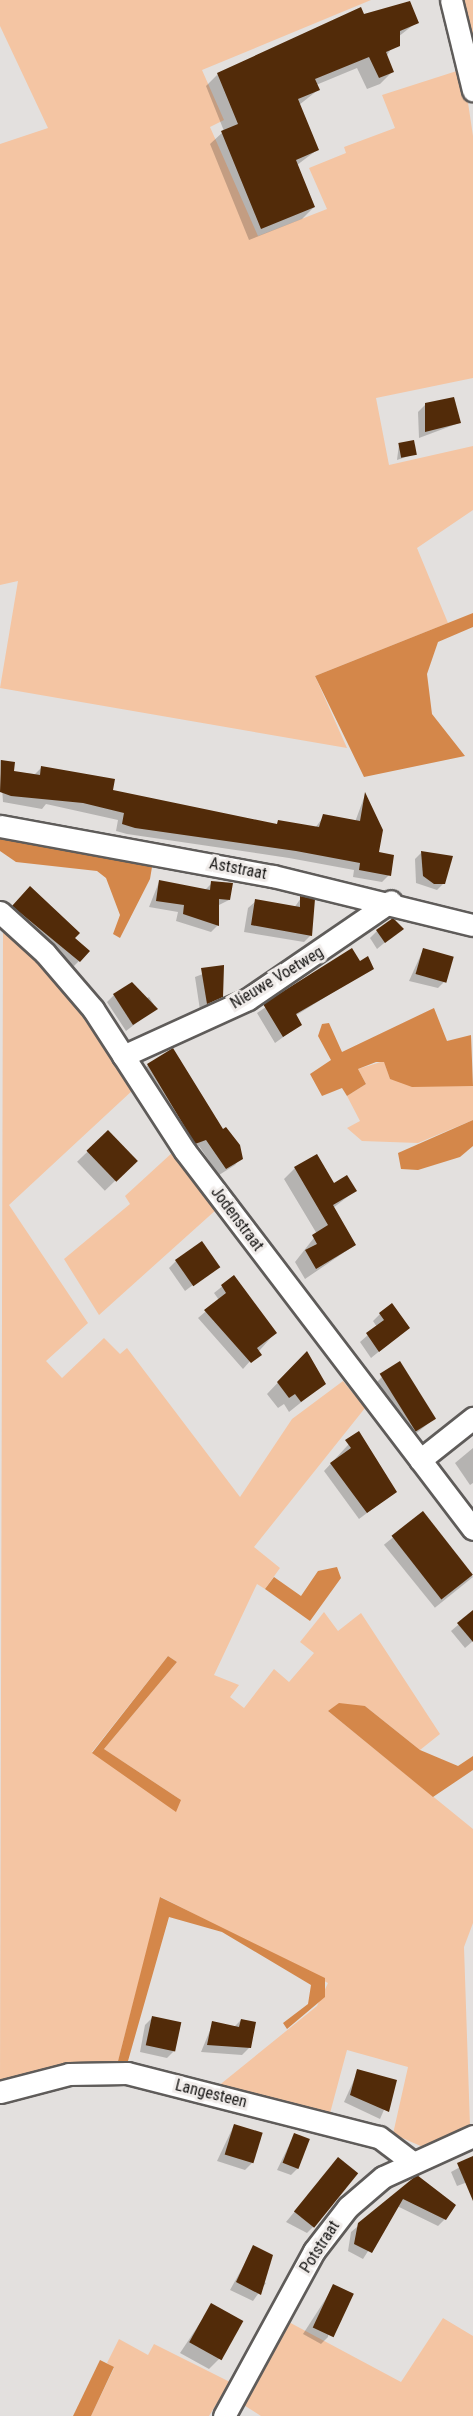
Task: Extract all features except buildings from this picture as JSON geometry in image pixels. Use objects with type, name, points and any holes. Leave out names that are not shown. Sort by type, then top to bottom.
[{"type":"street","points":[[451,0],[473,90]]},
{"type":"street","name":"Aststraat","points":[[0,826],[391,901],[473,925]]},
{"type":"street","name":"Nieuwe Voetweg","points":[[123,1056],[248,999],[391,901]]},
{"type":"street","name":"Jodenstraat","points":[[0,912],[45,952],[93,1009],[184,1151],[473,1529]]},
{"type":"street","points":[[420,1460],[473,1418]]},
{"type":"street","name":"Langesteen","points":[[0,2092],[69,2074],[127,2073],[379,2137],[412,2162]]},
{"type":"street","name":"Potstraat","points":[[224,2416],[329,2230],[370,2187],[412,2162],[473,2136]]},
{"type":"shaded area","points":[[0,0],[371,0],[202,70],[224,120],[210,127],[258,236],[327,209],[309,168],[346,153],[344,147],[395,128],[382,95],[463,69],[473,136],[473,378],[376,398],[389,465],[473,446],[473,510],[417,548],[448,623],[315,676],[347,748],[0,688],[18,581],[0,585],[0,144],[48,128],[0,26]]},
{"type":"shaded area","points":[[460,0],[473,0],[473,51]]},
{"type":"shaded area","points":[[473,613],[473,627],[438,642],[427,674],[432,714],[465,756],[364,777],[315,676]]},
{"type":"shaded area","points":[[0,835],[153,861],[150,879],[120,938],[113,934],[120,915],[106,878],[97,871],[16,862],[0,851]]},
{"type":"shaded area","points":[[3,928],[59,984],[134,1089],[9,1205],[88,1323],[46,1361],[62,1378],[104,1338],[120,1354],[127,1348],[240,1497],[292,1419],[343,1381],[365,1408],[254,1547],[280,1568],[265,1589],[257,1584],[214,1675],[239,1685],[230,1697],[244,1708],[274,1669],[289,1682],[314,1653],[300,1642],[324,1612],[338,1631],[361,1613],[440,1734],[420,1750],[365,1706],[328,1711],[473,1829],[473,1923],[464,1947],[470,2126],[423,2147],[393,2134],[408,2067],[347,2050],[329,2117],[217,2087],[317,2006],[328,1983],[161,1897],[117,2065],[0,2085]],"holes":[[[168,1656],[177,1662],[104,1749],[181,1800],[92,1752]]]},
{"type":"shaded area","points":[[434,1008],[447,1041],[471,1035],[473,1086],[412,1087],[390,1079],[384,1062],[376,1062],[358,1069],[366,1084],[347,1096],[342,1088],[322,1096],[310,1074],[331,1060],[318,1036],[322,1024],[329,1023],[342,1052]]},
{"type":"shaded area","points":[[384,1061],[390,1079],[473,1086],[473,1120],[418,1143],[362,1141],[347,1128],[360,1121],[347,1096],[366,1084],[358,1069]]},
{"type":"shaded area","points":[[473,1120],[473,1146],[460,1157],[418,1170],[401,1169],[398,1153]]},
{"type":"shaded area","points":[[173,1152],[217,1209],[99,1315],[64,1259],[130,1204],[125,1196]]},
{"type":"shaded area","points":[[337,1567],[341,1578],[310,1621],[265,1589],[274,1577],[301,1596],[318,1571]]},
{"type":"shaded area","points":[[168,1656],[177,1662],[104,1749],[181,1800],[176,1812],[92,1753]]},
{"type":"shaded area","points":[[339,1703],[365,1706],[420,1750],[458,1766],[473,1756],[473,1770],[433,1797],[328,1711]]},
{"type":"shaded area","points":[[160,1897],[325,1978],[325,1997],[287,2029],[283,2023],[308,2004],[311,1985],[222,1932],[169,1917],[126,2068],[117,2065]]},
{"type":"shaded area","points":[[443,2318],[473,2336],[473,2416],[261,2416],[242,2404],[285,2320],[401,2382]]},
{"type":"shaded area","points":[[119,2339],[148,2355],[154,2344],[230,2382],[209,2416],[91,2416],[114,2368],[107,2363]]},
{"type":"shaded area","points":[[100,2360],[114,2367],[91,2416],[73,2416]]}]
